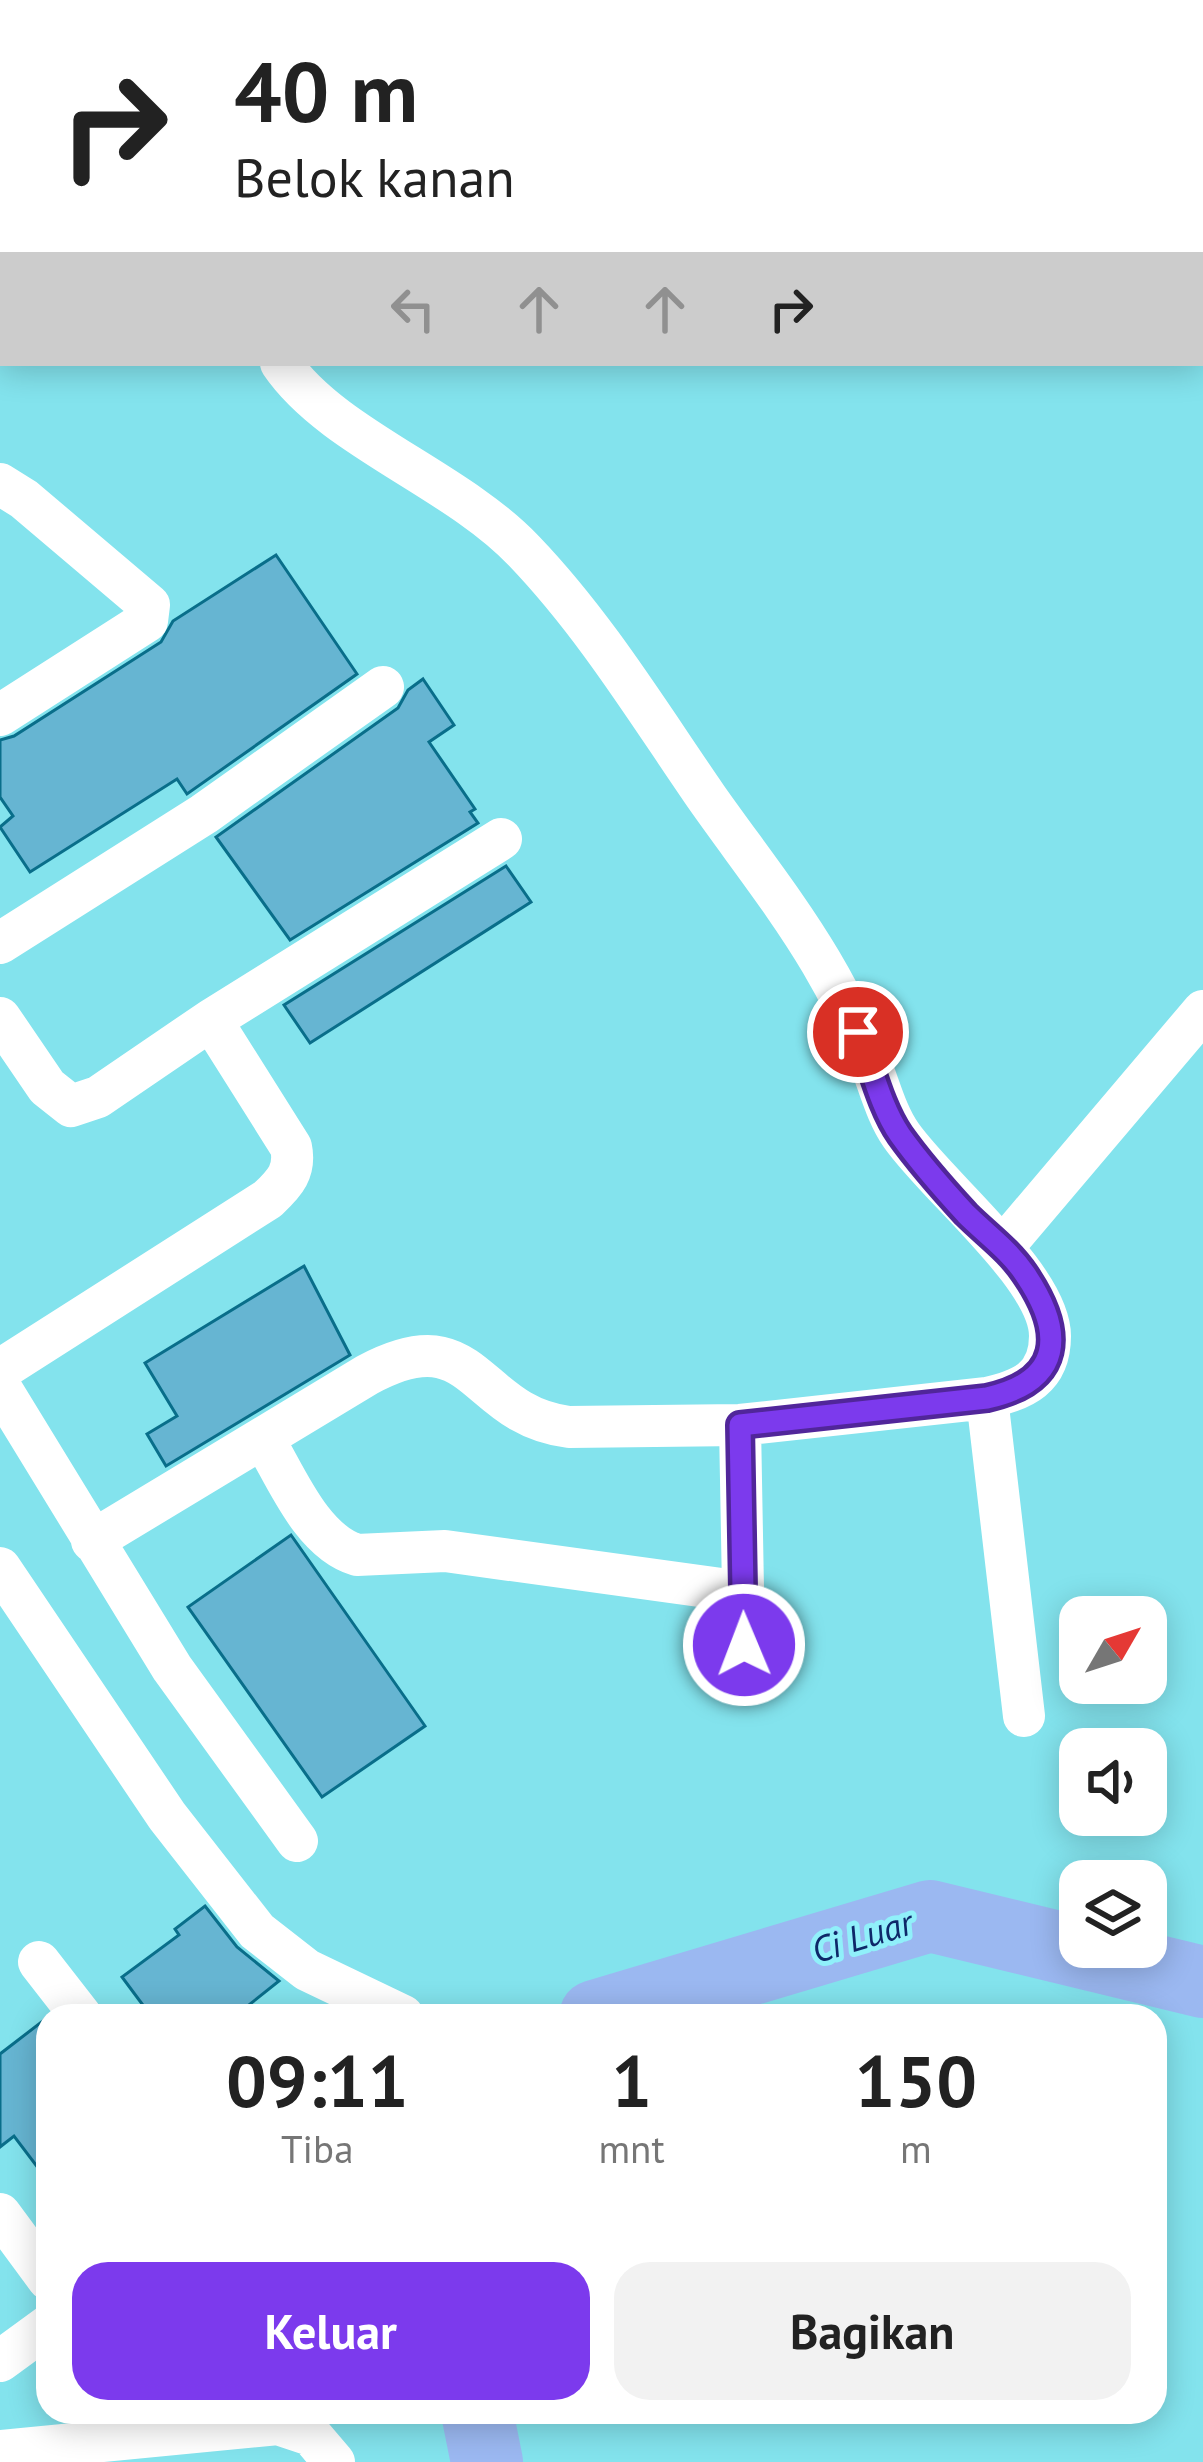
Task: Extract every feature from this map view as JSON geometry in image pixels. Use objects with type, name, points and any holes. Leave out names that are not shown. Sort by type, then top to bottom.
[{"type":"street","points":[[92,1541],[400,1358],[422,1353],[454,1360],[521,1414],[544,1424],[740,1425],[1018,1391],[1035,1381],[1046,1363],[1051,1333],[1040,1301],[1003,1247],[954,1200],[897,1131],[858,1032],[820,959],[574,604],[519,545],[457,493],[328,412],[283,366]]},
{"type":"street","points":[[0,484],[149,605],[147,621],[6,699]]},
{"type":"street","points":[[0,943],[204,814],[383,687]]},
{"type":"street","points":[[0,1018],[46,1087],[71,1106],[98,1097],[211,1020],[501,839]]},
{"type":"street","points":[[1003,1247],[1203,1011]]},
{"type":"street","points":[[0,1370],[268,1199],[292,1170],[291,1147],[211,1020]]},
{"type":"street","points":[[0,1388],[172,1668],[297,1841]]},
{"type":"street","points":[[987,1398],[1024,1716]]},
{"type":"street","points":[[740,1425],[744,1645]]},
{"type":"street","points":[[263,1438],[318,1528],[357,1555],[445,1551],[743,1592]]},
{"type":"street","points":[[4,1585],[167,1816],[256,1931],[307,1970],[378,2004]]},
{"type":"street","points":[[39,1963],[71,2004]]},
{"type":"street","points":[[0,2213],[36,2262]]},
{"type":"street","points":[[0,2362],[36,2335]]},
{"type":"street","points":[[0,2451],[209,2424]]},
{"type":"street","points":[[273,2424],[311,2435],[334,2462]]},
{"type":"building","points":[[276,555],[357,674],[187,794],[177,779],[30,872],[0,827],[13,816],[0,797],[0,740],[14,736],[161,642],[173,621]]},
{"type":"building","points":[[423,679],[454,725],[429,742],[475,809],[470,812],[478,823],[290,940],[216,837],[398,708],[408,690]]},
{"type":"building","points":[[506,866],[531,902],[310,1043],[284,1005]]},
{"type":"building","points":[[304,1266],[350,1355],[166,1466],[147,1434],[177,1416],[145,1363]]},
{"type":"building","points":[[291,1535],[425,1726],[322,1797],[188,1607]]},
{"type":"building","points":[[205,1906],[237,1947],[279,1981],[250,2004],[142,2004],[122,1977],[179,1935],[175,1929]]},
{"type":"building","points":[[36,2026],[36,2165],[14,2136],[0,2147],[0,2054]]},
{"type":"waterway","name":"Ci Luar","points":[[635,2004],[930,1916],[1203,1982]]},
{"type":"waterway","name":"Ci Luar","points":[[479,2424],[487,2462]]},
{"type":"route","points":[[744,1645],[740,1425],[987,1398],[1018,1391],[1035,1381],[1046,1363],[1051,1333],[1024,1272],[970,1218],[897,1131],[858,1032]]}]
